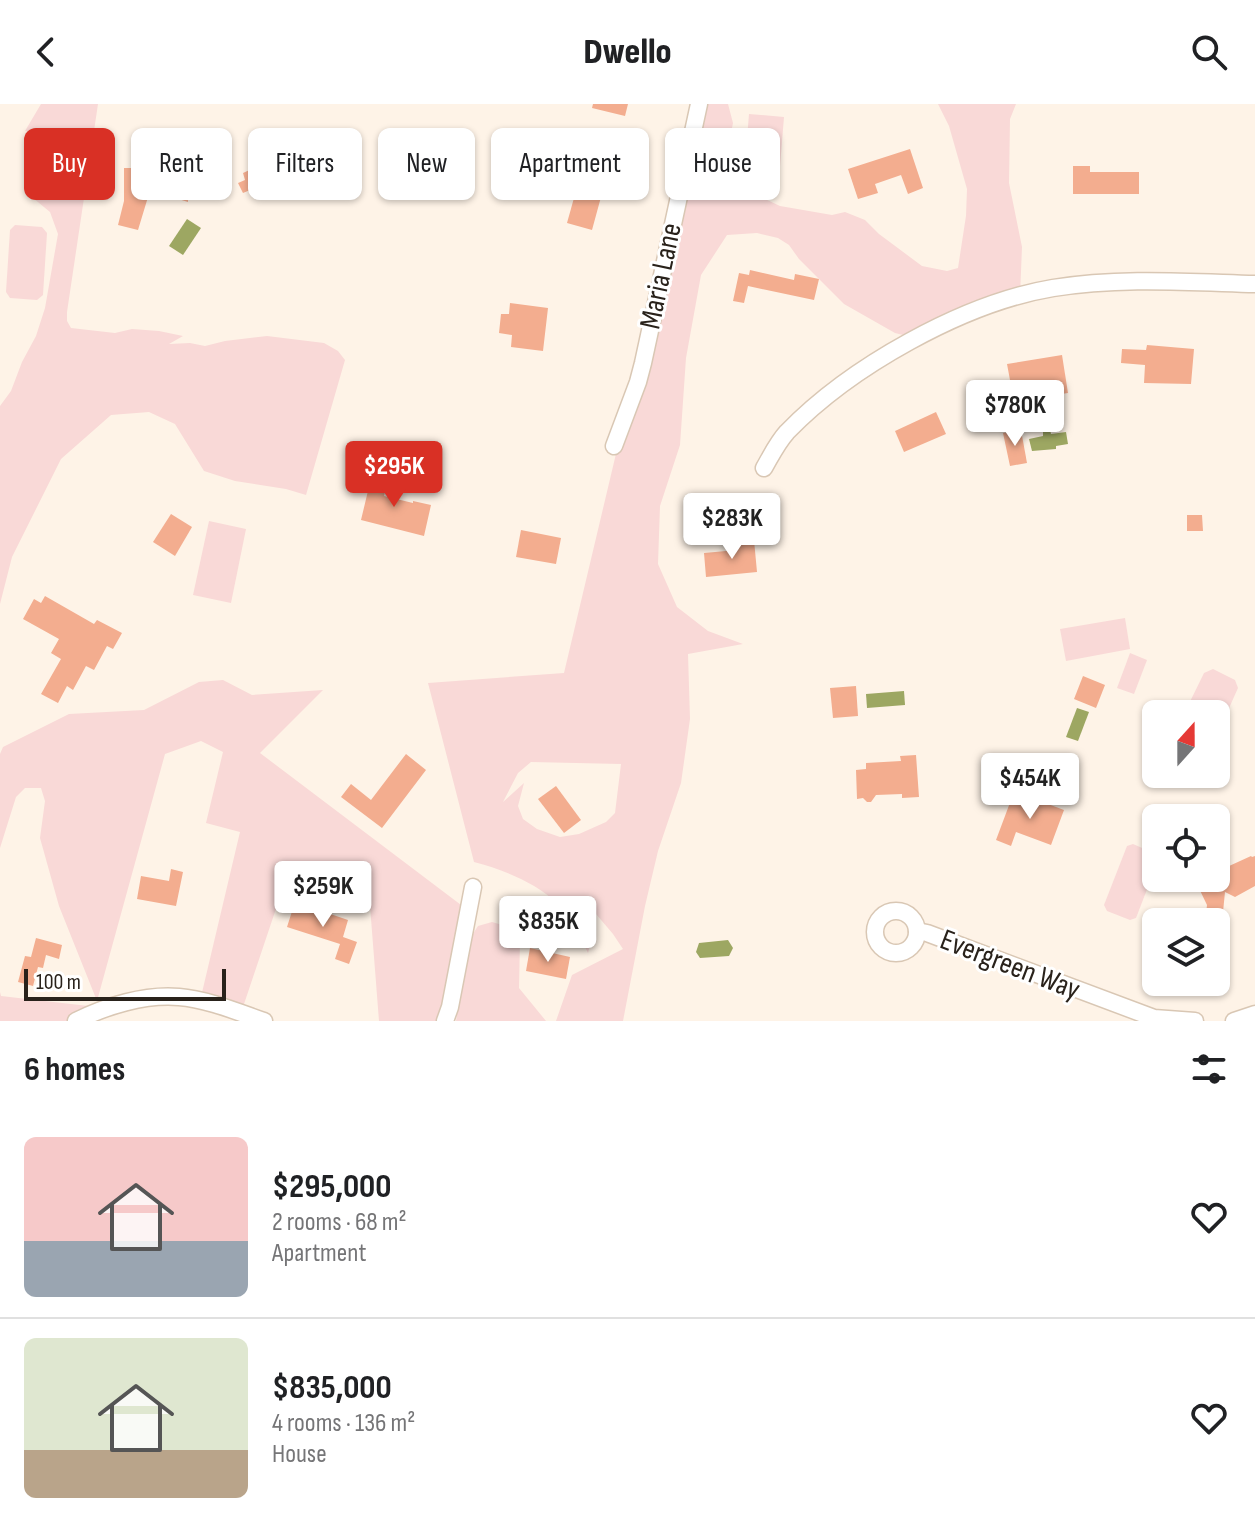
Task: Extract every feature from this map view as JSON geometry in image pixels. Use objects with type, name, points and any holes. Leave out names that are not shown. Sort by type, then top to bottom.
[{"type":"street","name":"Maria Lane","points":[[614,446],[643,363],[699,104]]},
{"type":"street","points":[[764,468],[786,433],[863,369],[915,338],[1007,300],[1051,289],[1109,281],[1255,284]]},
{"type":"street","points":[[445,1021],[473,887]]},
{"type":"street","name":"Evergreen Way","points":[[917,931],[1154,1018],[1195,1021]]},
{"type":"street","points":[[76,1021],[106,1008],[162,996],[182,997],[264,1021]]},
{"type":"street","points":[[1234,1021],[1255,1014]]},
{"type":"shaded area","points":[[41,104],[98,104],[94,128],[27,128]]},
{"type":"shaded area","points":[[699,104],[728,104],[732,128],[693,128]]},
{"type":"shaded area","points":[[938,104],[1016,104],[1010,119],[1009,183],[1022,247],[1020,296],[915,338],[895,333],[844,304],[789,245],[778,238],[757,233],[727,235],[701,275],[686,358],[680,445],[660,506],[658,564],[677,607],[708,631],[743,644],[688,654],[690,719],[681,783],[658,851],[623,1021],[556,1021],[572,975],[623,949],[596,914],[588,953],[567,915],[549,896],[519,878],[474,862],[428,683],[564,673],[676,200],[767,200],[780,206],[832,215],[845,212],[865,220],[922,266],[947,271],[958,268],[967,189],[949,126]],"holes":[[[531,762],[621,764],[615,813],[606,822],[579,834],[560,837],[537,829],[523,819],[518,806],[524,783],[503,802],[518,773]]]},
{"type":"shaded area","points":[[749,114],[784,117],[780,166],[780,128],[748,128]]},
{"type":"shaded area","points":[[35,200],[84,200],[67,312],[71,328],[115,333],[132,329],[159,331],[183,336],[169,344],[205,346],[267,336],[324,343],[338,351],[345,360],[306,495],[235,481],[204,471],[175,424],[149,412],[111,415],[61,459],[12,557],[0,604],[0,406],[11,391],[45,308],[58,234],[50,212]]},
{"type":"shaded area","points":[[187,219],[201,228],[183,255],[169,246]]},
{"type":"shaded area","points":[[15,225],[42,227],[47,233],[43,295],[37,300],[10,298],[6,292],[10,230]]},
{"type":"shaded area","points":[[1050,429],[1051,434],[1066,432],[1068,444],[1056,446],[1056,449],[1032,451],[1029,439],[1043,436],[1043,431]]},
{"type":"shaded area","points":[[209,521],[246,529],[231,603],[193,595]]},
{"type":"shaded area","points":[[1125,618],[1130,649],[1066,661],[1060,629]]},
{"type":"shaded area","points":[[1130,653],[1147,660],[1134,694],[1117,688]]},
{"type":"shaded area","points":[[1213,669],[1235,680],[1238,688],[1230,706],[1230,700],[1191,700],[1204,673]]},
{"type":"shaded area","points":[[223,680],[252,695],[323,690],[260,753],[469,911],[445,1021],[379,1021],[369,893],[289,870],[241,1013],[200,1001],[240,832],[206,823],[223,752],[201,741],[165,754],[97,1001],[59,906],[40,838],[45,801],[41,788],[25,788],[16,797],[0,848],[0,754],[3,747],[69,714],[144,710],[199,682]]},
{"type":"shaded area","points":[[904,691],[905,705],[867,708],[866,694]]},
{"type":"shaded area","points":[[1077,708],[1089,712],[1078,741],[1066,737]]},
{"type":"shaded area","points":[[1133,844],[1142,848],[1142,892],[1146,892],[1136,918],[1130,920],[1107,911],[1104,905],[1127,846]]},
{"type":"shaded area","points":[[492,922],[506,926],[520,940],[519,988],[546,1021],[456,1021],[467,943],[478,926]]},
{"type":"shaded area","points":[[728,940],[733,948],[729,956],[700,958],[696,952],[699,943]]},
{"type":"shaded area","points":[[0,992],[1,996],[106,1008],[76,1021],[0,1021]]},
{"type":"building","points":[[593,104],[628,104],[625,116],[592,108]]},
{"type":"building","points":[[910,149],[923,188],[908,194],[901,175],[875,184],[878,193],[858,199],[848,169]]},
{"type":"building","points":[[1073,166],[1090,166],[1090,172],[1139,172],[1139,194],[1073,194]]},
{"type":"building","points":[[124,168],[131,168],[131,200],[147,200],[138,230],[118,225],[124,201]]},
{"type":"building","points":[[248,171],[248,191],[243,193],[238,183],[245,180],[243,173]]},
{"type":"building","points":[[573,200],[600,200],[592,230],[567,223]]},
{"type":"building","points":[[750,270],[794,280],[795,274],[819,279],[814,300],[748,286],[744,303],[733,301],[739,273],[749,275]]},
{"type":"building","points":[[510,303],[548,308],[543,351],[511,347],[512,335],[499,333],[501,314],[509,314]]},
{"type":"building","points":[[1147,345],[1194,349],[1191,384],[1144,383],[1145,365],[1121,363],[1122,349],[1146,350]]},
{"type":"building","points":[[1062,355],[1068,393],[1014,401],[1007,364]]},
{"type":"building","points":[[936,412],[946,434],[904,452],[895,431]]},
{"type":"building","points":[[1021,430],[1027,463],[1010,466],[1003,433]]},
{"type":"building","points":[[373,470],[389,474],[384,496],[431,505],[424,536],[361,520]]},
{"type":"building","points":[[171,514],[192,527],[175,556],[153,542]]},
{"type":"building","points":[[1187,515],[1202,515],[1203,531],[1187,531]]},
{"type":"building","points":[[521,530],[561,538],[556,564],[516,557]]},
{"type":"building","points":[[754,540],[757,572],[706,577],[704,553],[737,550],[736,542]]},
{"type":"building","points":[[45,596],[94,624],[97,620],[122,633],[113,649],[107,646],[94,670],[86,666],[73,690],[67,686],[58,703],[41,694],[61,659],[51,653],[59,639],[23,619],[34,599],[41,603]]},
{"type":"building","points":[[1083,676],[1105,685],[1096,708],[1074,699]]},
{"type":"building","points":[[856,686],[858,716],[833,718],[830,688]]},
{"type":"building","points":[[406,754],[426,770],[382,828],[341,797],[351,784],[371,800]]},
{"type":"building","points":[[916,755],[919,797],[902,798],[902,794],[876,795],[871,802],[857,799],[856,770],[866,769],[866,763],[901,761],[900,756]]},
{"type":"building","points":[[556,786],[581,820],[564,833],[538,799]]},
{"type":"building","points":[[1024,795],[1064,810],[1051,845],[1016,832],[1011,846],[996,840],[1011,800],[1020,803]]},
{"type":"building","points":[[1255,856],[1255,886],[1235,897],[1225,892],[1230,892],[1230,866]]},
{"type":"building","points":[[171,869],[183,872],[176,906],[137,899],[141,876],[169,881]]},
{"type":"building","points":[[1201,892],[1225,892],[1223,908],[1207,908]]},
{"type":"building","points":[[295,902],[348,920],[343,937],[357,942],[349,964],[335,959],[340,944],[287,927]]},
{"type":"building","points":[[36,938],[62,945],[59,959],[46,955],[43,968],[38,967],[33,986],[18,982],[25,956],[31,957]]},
{"type":"building","points":[[530,948],[570,957],[566,979],[526,971]]}]
